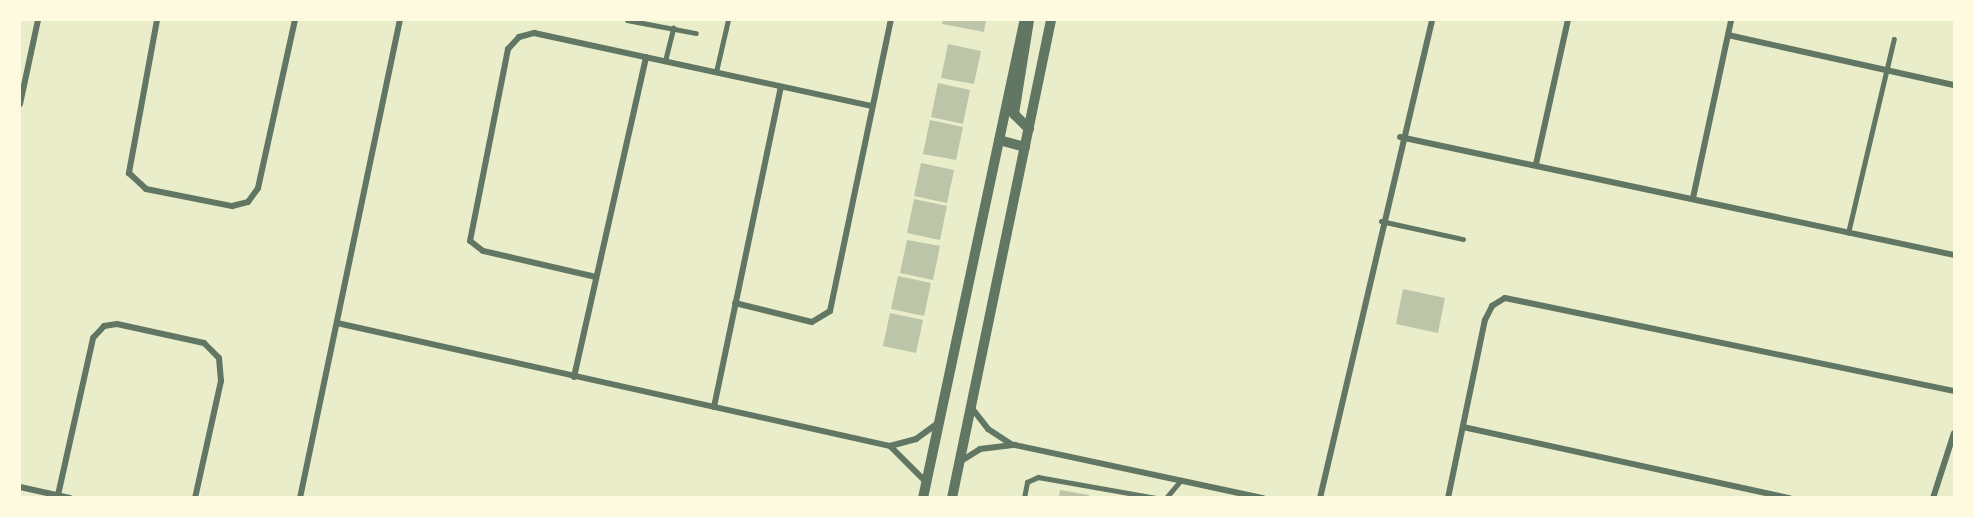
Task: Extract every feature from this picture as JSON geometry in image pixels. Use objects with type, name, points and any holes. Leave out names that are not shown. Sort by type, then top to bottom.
[{"type":"street","points":[[20,104],[38,20]]},
{"type":"street","points":[[157,20],[129,172],[146,189],[232,206],[248,202],[258,188],[295,20]]},
{"type":"street","points":[[300,498],[400,20]]},
{"type":"street","points":[[735,303],[812,322],[827,316],[891,20]]},
{"type":"street","points":[[1027,20],[1014,114],[1029,129]]},
{"type":"street","points":[[923,498],[999,140],[1027,20]]},
{"type":"street","points":[[952,498],[1051,20]]},
{"type":"street","points":[[1320,498],[1400,138],[1432,20]]},
{"type":"street","points":[[1536,164],[1568,20]]},
{"type":"street","points":[[1693,198],[1731,20]]},
{"type":"street","points":[[596,277],[479,250],[470,241],[508,49],[519,37],[534,33],[872,106]]},
{"type":"street","points":[[1728,35],[1954,85]]},
{"type":"street","points":[[574,377],[646,57]]},
{"type":"street","points":[[714,406],[781,87]]},
{"type":"street","points":[[1400,138],[1536,164],[1954,255]]},
{"type":"street","points":[[999,140],[1025,147]]},
{"type":"street","points":[[1449,498],[1487,313],[1498,301],[1513,297],[1954,391]]},
{"type":"street","points":[[336,323],[890,446],[911,461],[926,482]]},
{"type":"street","points":[[58,495],[93,338],[104,326],[117,324],[204,343],[219,358],[221,381],[195,498]]},
{"type":"street","points":[[971,406],[988,429],[1015,445]]},
{"type":"street","points":[[890,446],[916,439],[939,423]]},
{"type":"street","points":[[1463,427],[1790,498]]},
{"type":"street","points":[[1933,498],[1954,433]]},
{"type":"street","points":[[960,462],[980,448],[1015,445],[1263,498]]},
{"type":"street","points":[[20,487],[70,498]]},
{"type":"lane","points":[[627,20],[696,33]]},
{"type":"lane","points":[[716,72],[728,20]]},
{"type":"lane","points":[[665,61],[673,28]]},
{"type":"lane","points":[[1848,233],[1894,39]]},
{"type":"lane","points":[[1381,221],[1463,239]]},
{"type":"lane","points":[[1024,498],[1028,482],[1038,477],[1158,498],[1167,495],[1181,480]]},
{"type":"building","points":[[943,20],[986,20],[984,32],[942,24]]},
{"type":"building","points":[[948,44],[981,51],[974,84],[941,78]]},
{"type":"building","points":[[938,83],[970,90],[963,124],[931,117]]},
{"type":"building","points":[[930,120],[963,127],[956,160],[923,154]]},
{"type":"building","points":[[921,163],[954,170],[947,203],[914,196]]},
{"type":"building","points":[[914,199],[947,206],[940,240],[907,233]]},
{"type":"building","points":[[907,240],[940,246],[933,280],[900,273]]},
{"type":"building","points":[[898,276],[931,283],[924,316],[891,309]]},
{"type":"building","points":[[1403,289],[1445,298],[1438,333],[1396,324]]},
{"type":"building","points":[[890,313],[923,320],[916,353],[883,346]]},
{"type":"building","points":[[1060,490],[1089,495],[1088,498],[1059,498]]}]
